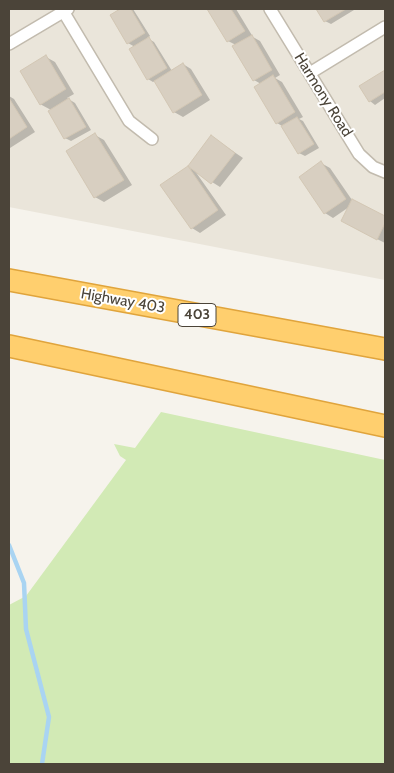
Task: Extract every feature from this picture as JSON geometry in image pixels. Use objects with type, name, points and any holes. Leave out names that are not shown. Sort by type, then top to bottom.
[{"type":"highway","name":"Highway 403","points":[[9,280],[385,349]]},
{"type":"highway","points":[[9,346],[385,426]]},
{"type":"street","name":"Harmony Road","points":[[270,9],[359,154],[373,167],[385,172]]},
{"type":"street","points":[[9,44],[65,10],[129,121],[152,139]]},
{"type":"street","points":[[310,73],[385,27]]},
{"type":"shaded area","points":[[9,9],[385,9],[385,280],[9,207]]},
{"type":"green space","points":[[161,412],[385,460],[385,764],[9,764],[9,605],[26,596],[126,460],[120,456],[114,444],[135,448]]},
{"type":"building","points":[[120,9],[131,9],[145,33],[127,44],[110,15]]},
{"type":"building","points":[[207,9],[231,9],[245,31],[227,42]]},
{"type":"building","points":[[316,9],[346,9],[324,22]]},
{"type":"building","points":[[252,35],[272,70],[253,81],[232,46]]},
{"type":"building","points":[[149,37],[167,68],[147,80],[129,49]]},
{"type":"building","points":[[46,55],[66,89],[40,105],[20,71]]},
{"type":"building","points":[[183,63],[202,95],[173,113],[154,81]]},
{"type":"building","points":[[385,70],[385,92],[369,102],[359,86]]},
{"type":"building","points":[[273,75],[295,112],[276,124],[254,87]]},
{"type":"building","points":[[9,98],[27,127],[9,139]]},
{"type":"building","points":[[69,98],[86,127],[64,139],[48,111]]},
{"type":"building","points":[[297,117],[314,144],[298,154],[281,126]]},
{"type":"building","points":[[95,133],[124,180],[94,198],[66,151]]},
{"type":"building","points":[[211,135],[235,153],[211,184],[188,166]]},
{"type":"building","points":[[321,161],[346,199],[324,214],[299,177]]},
{"type":"building","points":[[188,166],[218,210],[191,229],[160,185]]},
{"type":"building","points":[[352,199],[385,216],[385,223],[377,240],[341,221]]},
{"type":"waterway","points":[[9,545],[24,583],[26,629],[49,717],[42,764]]}]
